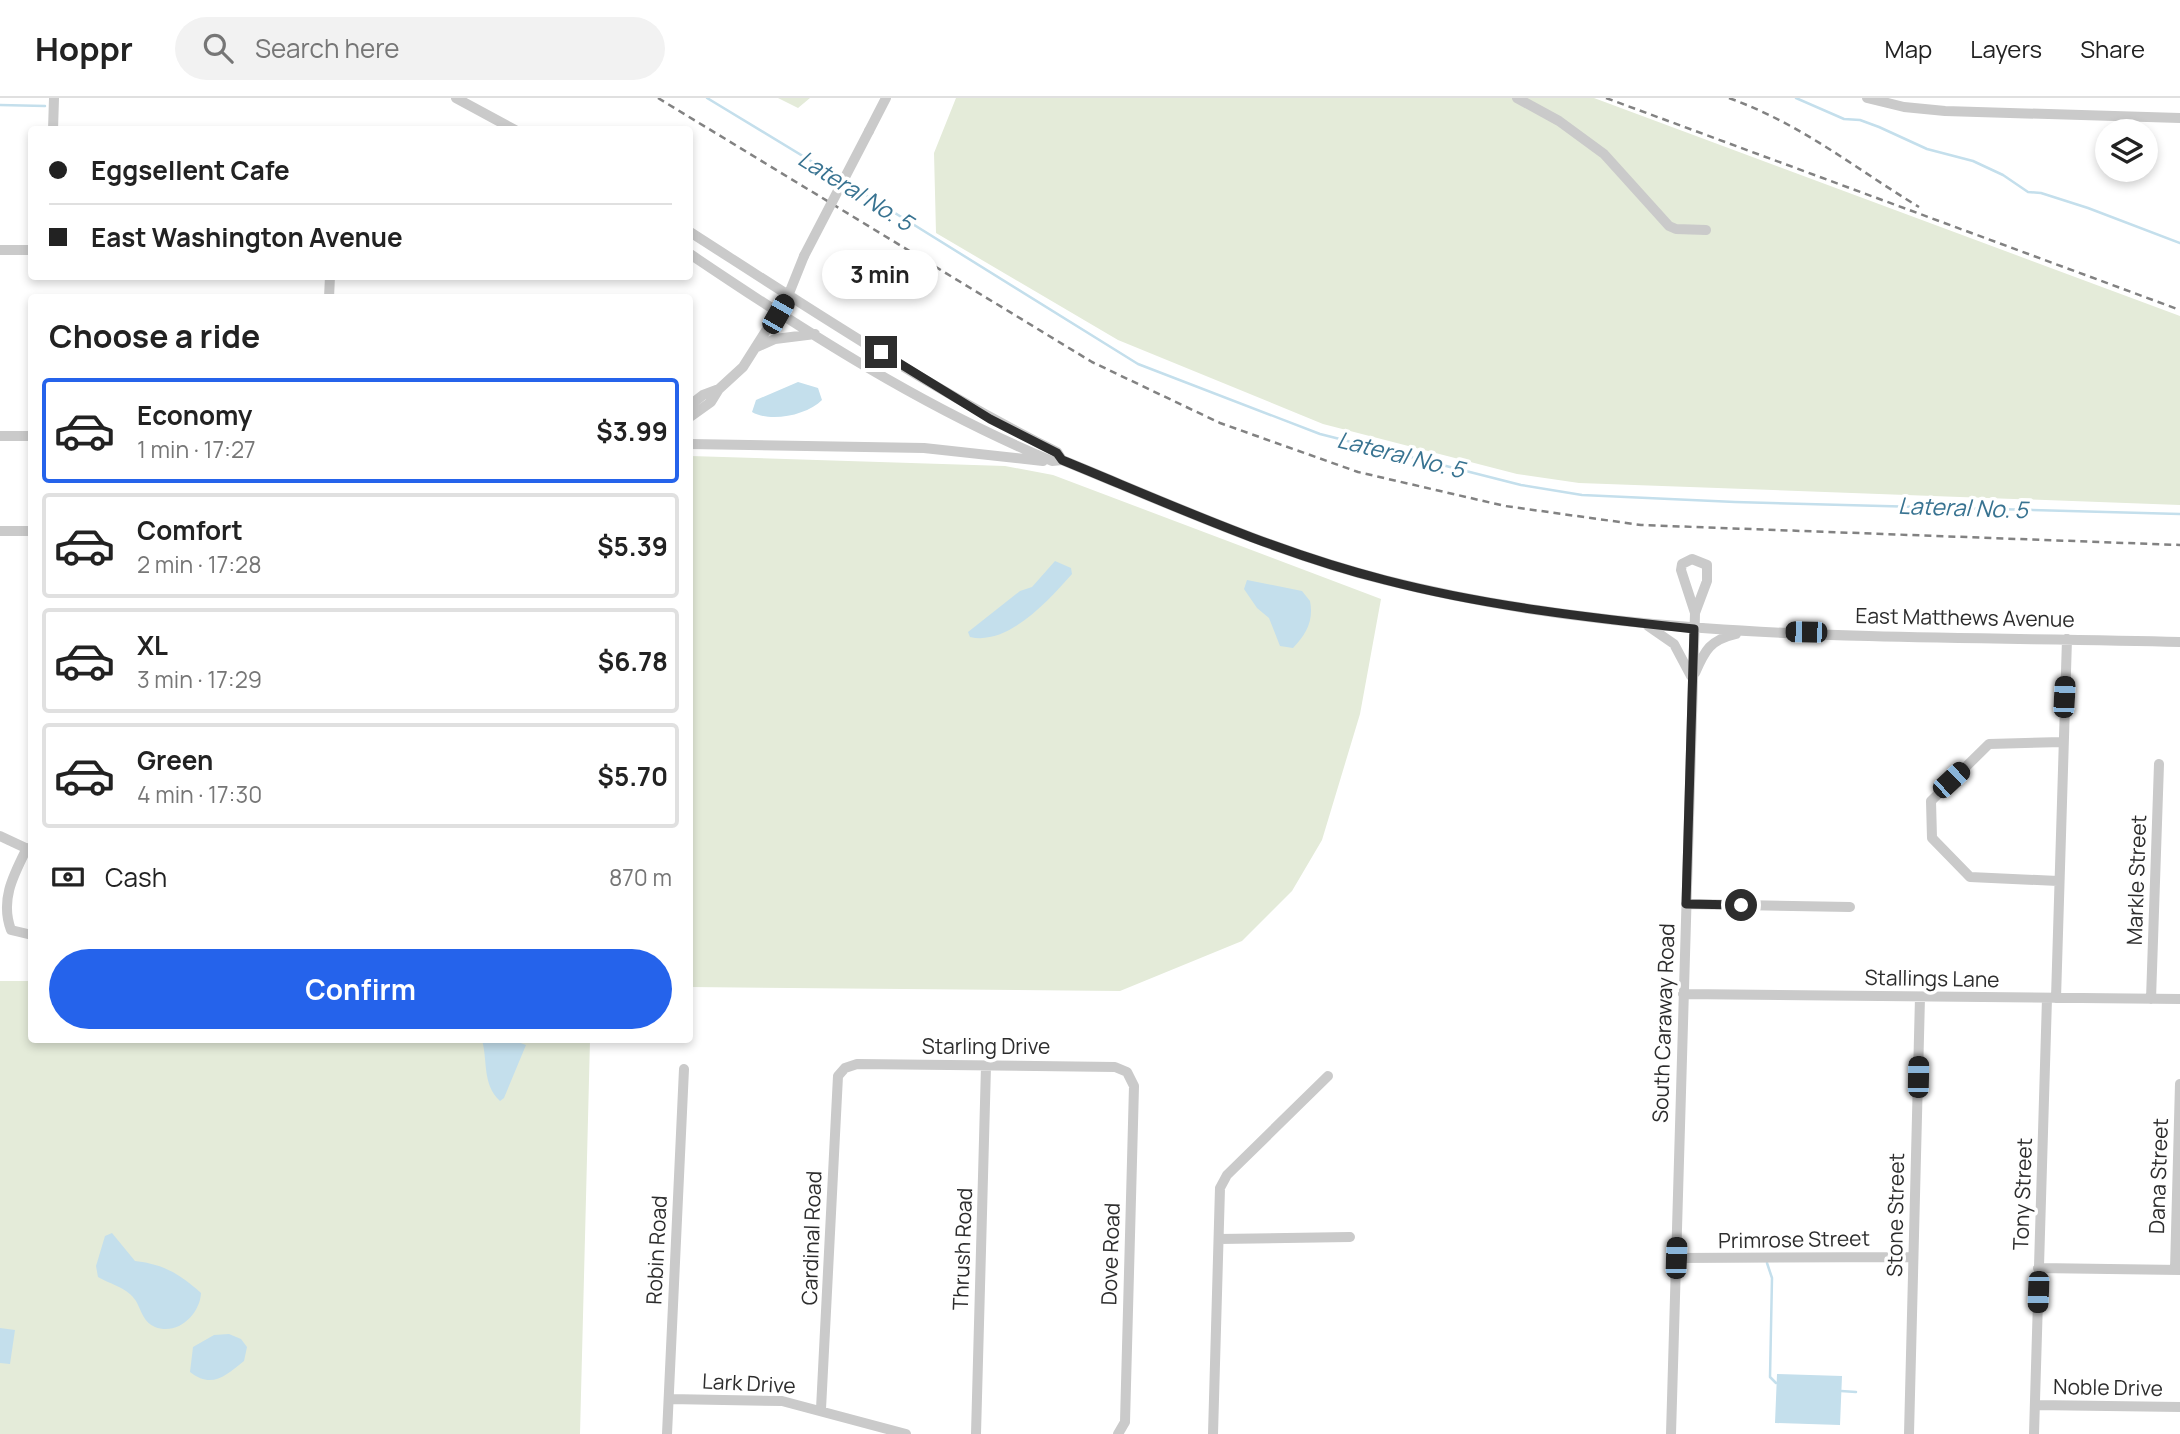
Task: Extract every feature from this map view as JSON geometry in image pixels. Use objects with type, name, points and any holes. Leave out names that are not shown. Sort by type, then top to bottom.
[{"type":"street","points":[[53,126],[54,98]]},
{"type":"street","points":[[456,98],[508,126]]},
{"type":"street","points":[[693,415],[711,402],[719,389],[743,367],[778,314],[804,256],[886,98]]},
{"type":"street","points":[[1517,98],[1559,121],[1604,154],[1669,226],[1706,230]]},
{"type":"street","points":[[1867,98],[1904,107],[1945,111],[2180,118]]},
{"type":"street","points":[[693,234],[788,296],[990,419],[1057,453],[1057,461]]},
{"type":"street","points":[[0,250],[28,250]]},
{"type":"street","points":[[693,256],[778,314],[989,435],[1057,461]]},
{"type":"street","points":[[757,347],[775,339],[815,334]]},
{"type":"street","points":[[693,403],[703,395],[719,389]]},
{"type":"street","points":[[0,436],[28,436]]},
{"type":"street","points":[[693,444],[924,448],[1057,461]]},
{"type":"street","name":"East Matthews Avenue","points":[[1057,461],[1232,529],[1384,580],[1642,624],[1751,631],[2180,642]]},
{"type":"street","points":[[0,531],[28,531]]},
{"type":"street","name":"South Caraway Road","points":[[1671,1434],[1695,613]]},
{"type":"street","points":[[1642,624],[1656,630],[1674,644],[1693,679]]},
{"type":"street","points":[[1693,679],[1705,648],[1718,638],[1751,631]]},
{"type":"street","name":"Tony Street","points":[[2034,1434],[2038,1268],[2058,881],[2067,639]]},
{"type":"street","points":[[2058,881],[1970,877],[1932,838],[1931,801],[1989,744],[2062,742]]},
{"type":"street","name":"Markle Street","points":[[2151,999],[2159,764]]},
{"type":"street","points":[[0,836],[28,850]]},
{"type":"street","points":[[28,852],[4,900],[6,930],[28,933]]},
{"type":"street","points":[[1686,904],[1850,907]]},
{"type":"street","name":"Stallings Lane","points":[[1683,995],[2180,999]]},
{"type":"street","name":"Stone Street","points":[[1909,1434],[1920,997]]},
{"type":"street","name":"Starling Drive","points":[[842,1071],[857,1064],[1115,1067],[1128,1075]]},
{"type":"street","name":"Thrush Road","points":[[976,1434],[986,1066]]},
{"type":"street","name":"Robin Road","points":[[667,1434],[684,1069]]},
{"type":"street","name":"Cardinal Road","points":[[821,1409],[828,1307],[835,1086],[842,1071]]},
{"type":"street","name":"Dove Road","points":[[1118,1434],[1125,1422],[1133,1155],[1134,1086],[1128,1075]]},
{"type":"street","points":[[1213,1434],[1220,1188],[1227,1175],[1328,1076]]},
{"type":"street","name":"Dana Street","points":[[2177,1269],[2180,1084]]},
{"type":"street","points":[[1219,1239],[1350,1237]]},
{"type":"street","name":"Primrose Street","points":[[1676,1258],[1913,1257]]},
{"type":"street","points":[[2038,1268],[2177,1269]]},
{"type":"street","name":"Lark Drive","points":[[669,1399],[758,1399],[821,1409],[906,1434]]},
{"type":"street","name":"Noble Drive","points":[[2035,1405],[2180,1407]]},
{"type":"green space","points":[[778,98],[810,98],[798,108]]},
{"type":"green space","points":[[956,98],[1594,98],[2180,316],[2180,505],[1579,483],[1517,474],[1323,424],[1118,340],[936,233],[934,153]]},
{"type":"green space","points":[[693,456],[1005,466],[1053,475],[1381,599],[1360,714],[1322,840],[1292,891],[1242,941],[1120,991],[693,987]]},
{"type":"green space","points":[[0,981],[28,981],[28,1043],[590,1043],[580,1434],[0,1434]]},
{"type":"water","points":[[798,382],[818,388],[822,400],[807,410],[789,416],[769,417],[752,412],[756,400]]},
{"type":"water","points":[[1055,561],[1071,568],[1072,574],[1039,608],[999,635],[970,637],[968,632],[1020,591],[1032,587]]},
{"type":"water","points":[[1247,580],[1302,591],[1310,601],[1308,627],[1293,648],[1280,646],[1269,618],[1257,608],[1244,589]]},
{"type":"water","points":[[482,1043],[526,1045],[504,1098],[500,1101],[488,1080]]},
{"type":"water","points":[[112,1233],[135,1261],[171,1271],[201,1293],[197,1308],[186,1321],[179,1326],[164,1329],[151,1325],[128,1293],[98,1277],[96,1266],[105,1236]]},
{"type":"water","points":[[0,1328],[15,1330],[10,1364],[0,1363]]},
{"type":"water","points":[[229,1334],[241,1339],[247,1347],[244,1361],[224,1376],[212,1380],[205,1380],[190,1372],[193,1347],[214,1335]]},
{"type":"water","points":[[1777,1374],[1842,1376],[1840,1425],[1775,1423]]},
{"type":"waterway","name":"Lateral No. 5","points":[[707,98],[839,178]]},
{"type":"waterway","points":[[1796,98],[1844,119],[1860,120],[1879,127],[1927,149],[1973,161],[2003,175],[2028,192],[2041,193],[2088,208],[2180,243]]},
{"type":"waterway","points":[[0,105],[45,106]]},
{"type":"waterway","name":"Lateral No. 5","points":[[845,182],[1138,364],[1320,434],[1521,485],[1582,495],[1735,502],[2180,514]]},
{"type":"waterway","points":[[1767,1263],[1772,1278],[1770,1377],[1776,1383]]},
{"type":"waterway","points":[[1841,1391],[1856,1392]]},
{"type":"railway","points":[[658,98],[1092,362],[1220,423],[1358,472],[1505,506],[1641,525],[2180,545]]},
{"type":"railway","points":[[1606,98],[2180,310]]},
{"type":"railway","points":[[1729,98],[1804,134],[1919,207]]},
{"type":"route","points":[[881,352],[990,419],[1057,453],[1062,460],[1232,529],[1325,562],[1384,580],[1441,592],[1608,620],[1694,629],[1686,904],[1741,905]]}]
